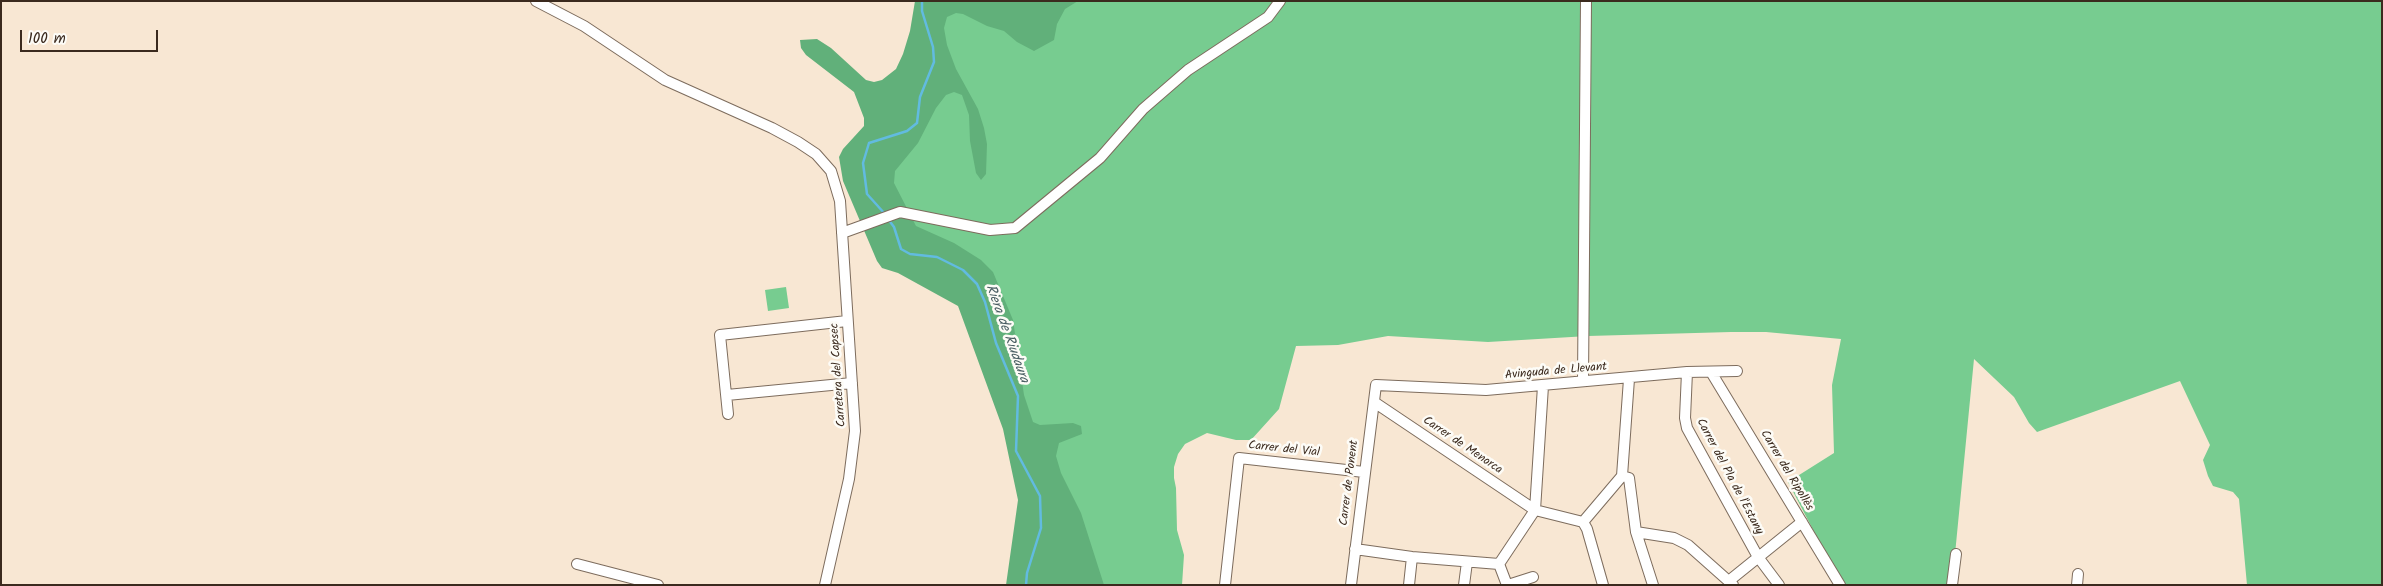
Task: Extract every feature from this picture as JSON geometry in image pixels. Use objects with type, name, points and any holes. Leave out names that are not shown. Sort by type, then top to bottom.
[{"type":"street","name":"Carretera del Capsec","points":[[536,1],[584,26],[665,80],[772,128],[816,154],[831,171],[837,187],[844,250],[855,431],[849,479],[825,585]]},
{"type":"street","points":[[842,233],[900,212],[990,230],[1016,228],[1100,158],[1143,108],[1188,70],[1268,17],[1280,1]]},
{"type":"street","points":[[1583,381],[1586,1]]},
{"type":"street","points":[[728,414],[720,335],[847,321]]},
{"type":"street","name":"Avinguda de Llevant","points":[[1376,385],[1486,390],[1687,372],[1737,371]]},
{"type":"street","name":"Carrer del Pla de l'Estany","points":[[1687,372],[1685,418],[1687,428],[1758,557],[1779,585]]},
{"type":"street","name":"Carrer del Ripollès","points":[[1710,372],[1840,585]]},
{"type":"street","points":[[1603,585],[1583,522],[1622,476],[1629,378]]},
{"type":"street","points":[[727,395],[852,383]]},
{"type":"street","name":"Carrer de Ponent","points":[[1351,585],[1376,385]]},
{"type":"street","points":[[1499,564],[1536,510],[1543,386]]},
{"type":"street","name":"Carrer de Menorca","points":[[1374,402],[1536,510],[1583,522]]},
{"type":"street","name":"Carrer del Vial","points":[[1225,585],[1239,458],[1364,472]]},
{"type":"street","points":[[1622,476],[1629,478],[1636,532],[1653,585]]},
{"type":"street","points":[[1636,532],[1674,538],[1688,545],[1731,583],[1758,557],[1802,522]]},
{"type":"street","points":[[1355,549],[1412,557],[1499,564]]},
{"type":"street","points":[[1952,585],[1956,554]]},
{"type":"street","points":[[1409,585],[1412,557]]},
{"type":"street","points":[[1464,585],[1467,562]]},
{"type":"street","points":[[577,564],[614,580],[658,585]]},
{"type":"street","points":[[1499,564],[1507,585],[1534,577]]},
{"type":"green space","points":[[915,1],[1078,1],[1065,9],[1057,24],[1054,40],[1034,51],[1017,42],[1004,31],[987,26],[963,14],[956,13],[947,17],[944,28],[947,45],[956,69],[978,109],[984,128],[987,144],[986,174],[981,180],[976,173],[970,141],[969,115],[962,95],[954,92],[946,95],[936,108],[918,143],[895,171],[894,183],[916,226],[954,243],[981,260],[993,272],[1013,320],[1024,395],[1033,422],[1040,425],[1073,423],[1081,426],[1082,434],[1059,443],[1056,456],[1061,473],[1081,513],[1104,585],[1006,585],[1018,500],[1003,429],[958,306],[898,273],[882,268],[877,261],[843,181],[839,157],[843,149],[864,126],[864,118],[854,92],[806,55],[801,48],[800,40],[817,39],[831,48],[866,80],[874,82],[882,80],[896,69],[903,54],[910,31]]},
{"type":"green space","points":[[925,1],[2382,1],[2382,585],[2247,585],[2239,499],[2233,492],[2213,486],[2208,476],[2203,460],[2210,445],[2180,381],[2037,432],[2029,423],[2014,397],[1974,359],[1952,585],[1842,585],[1788,482],[1834,453],[1832,385],[1841,339],[1766,332],[1731,332],[1588,336],[1488,342],[1388,336],[1338,345],[1296,346],[1279,409],[1251,440],[1236,440],[1207,433],[1185,444],[1178,454],[1174,467],[1174,478],[1177,530],[1184,555],[1182,585],[1028,585],[1008,370],[919,254],[872,139]]},
{"type":"green space","points":[[786,287],[789,308],[768,311],[765,290]]},
{"type":"waterway","name":"Riera de Riudaura","points":[[885,214],[867,194],[863,163],[869,143],[907,131],[917,123],[920,97],[934,62],[933,47],[922,11],[922,1]]},
{"type":"waterway","name":"Riera de Riudaura","points":[[888,219],[894,227],[901,249],[910,254],[937,257],[963,270],[977,284],[985,302],[996,343],[1018,396],[1016,451],[1040,496],[1041,528],[1027,573],[1026,585]]}]
